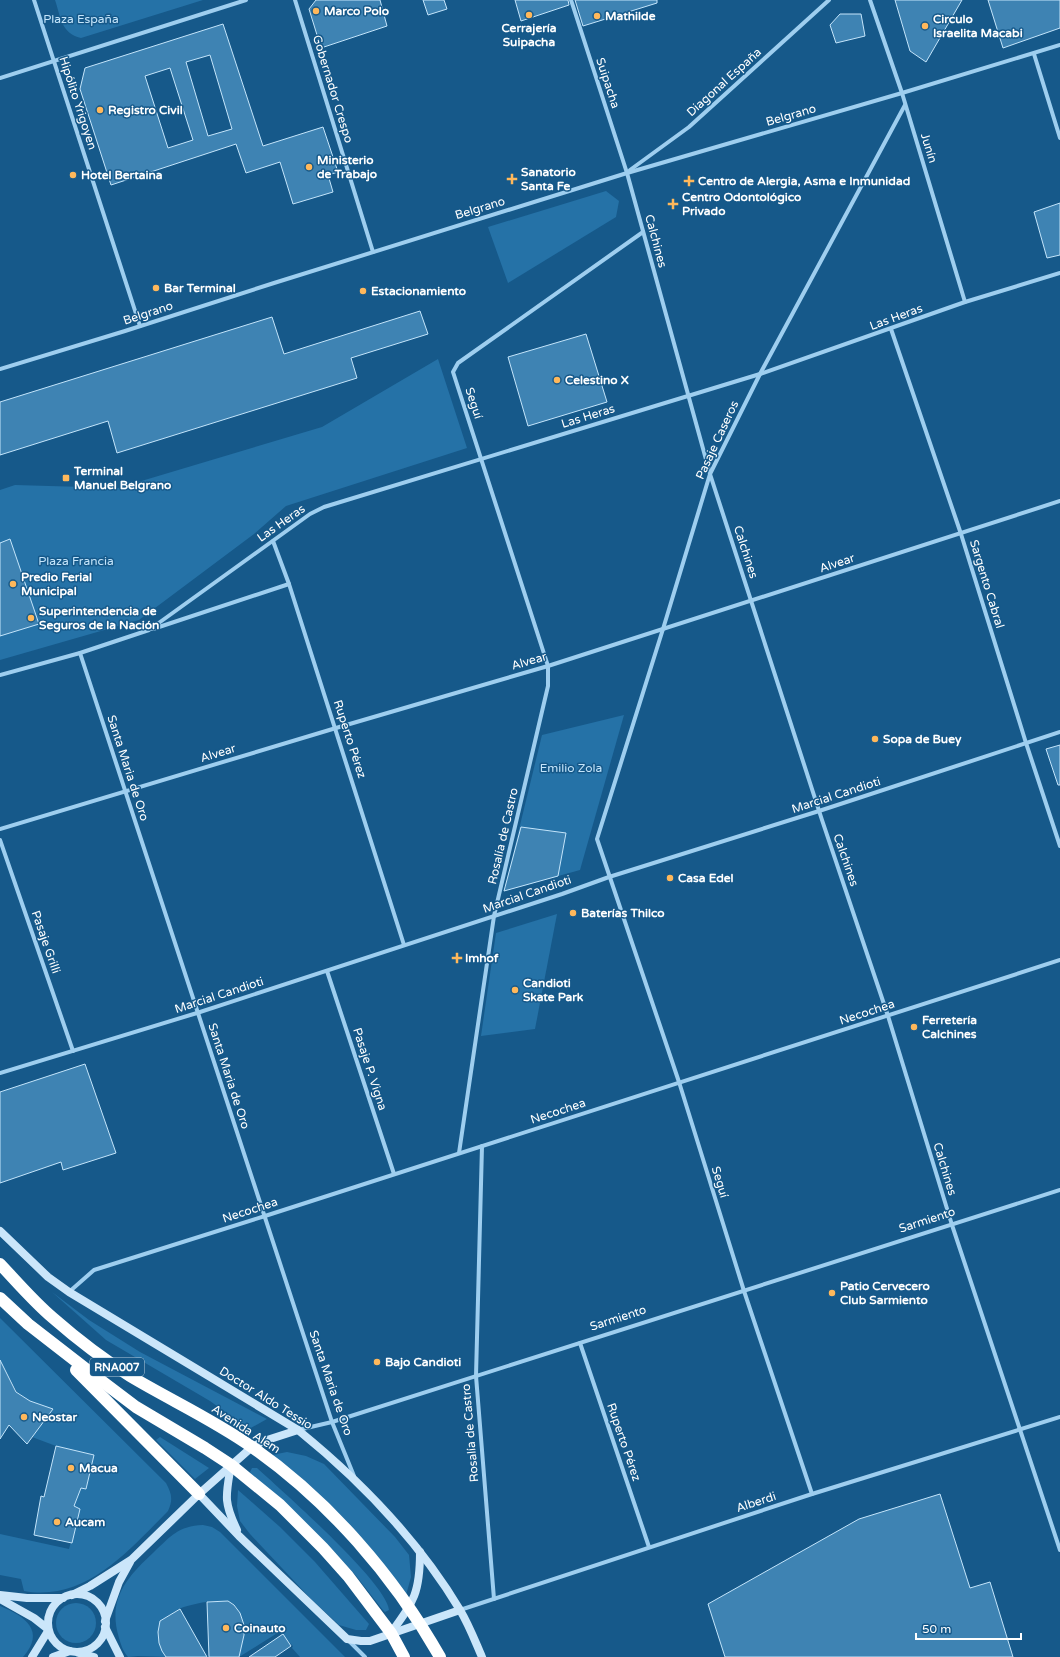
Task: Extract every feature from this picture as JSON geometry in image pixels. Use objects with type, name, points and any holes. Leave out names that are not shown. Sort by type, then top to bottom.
[{"type":"highway","name":"Avenida Alem","points":[[0,1264],[52,1317],[93,1350],[129,1375],[252,1447],[274,1464],[332,1516],[377,1565],[410,1607],[440,1657]]},
{"type":"highway","name":"RNA007","points":[[0,1298],[49,1342],[136,1407],[231,1465],[280,1506],[323,1548],[348,1576],[391,1633],[404,1657]]},
{"type":"highway","points":[[49,1342],[199,1494]]},
{"type":"street","name":"Hipólito Yrigoyen","points":[[34,0],[140,326]]},
{"type":"street","points":[[0,78],[246,0]]},
{"type":"street","name":"Gobernador Crespo","points":[[295,0],[373,252]]},
{"type":"street","name":"Suipacha","points":[[571,0],[627,173]]},
{"type":"street","name":"Diagonal España","points":[[627,173],[689,127],[829,0]]},
{"type":"street","name":"Junín","points":[[870,0],[902,93],[965,302]]},
{"type":"street","name":"Belgrano","points":[[0,369],[627,173],[1034,54],[1060,45]]},
{"type":"street","points":[[1034,54],[1060,138]]},
{"type":"street","name":"Pasaje Caseros","points":[[609,877],[597,839],[710,474],[760,374],[905,105]]},
{"type":"street","name":"Calchines","points":[[627,173],[710,474],[819,811],[888,1016],[952,1225],[1060,1550]]},
{"type":"street","name":"Seguí","points":[[548,666],[454,372],[458,363],[643,232]]},
{"type":"street","name":"Las Heras","points":[[149,630],[310,514],[324,507],[760,374],[965,302],[1060,273]]},
{"type":"street","name":"Sargento Cabral","points":[[891,329],[961,534],[1026,743],[1060,846]]},
{"type":"street","name":"Alvear","points":[[0,829],[548,666],[751,602],[1060,501]]},
{"type":"street","name":"Ruperto Pérez","points":[[273,541],[289,584],[336,728],[404,945]]},
{"type":"street","name":"Las Heras","points":[[0,675],[80,654],[289,584]]},
{"type":"street","name":"Santa Maria de Oro","points":[[80,654],[332,1422],[356,1480]]},
{"type":"street","name":"Rosalía de Castro","points":[[459,1153],[494,916],[548,686],[548,666]]},
{"type":"street","name":"Marcial Candioti","points":[[0,1073],[197,1013],[609,877],[819,811],[1060,732]]},
{"type":"street","name":"Pasaje Grilli","points":[[0,840],[73,1051]]},
{"type":"street","name":"Seguí","points":[[609,877],[679,1082],[744,1291],[812,1494]]},
{"type":"street","name":"Necochea","points":[[69,1292],[94,1270],[1060,960]]},
{"type":"street","name":"Pasaje P. Vigna","points":[[327,971],[394,1174]]},
{"type":"street","name":"Rosalía de Castro","points":[[482,1146],[476,1376],[494,1599]]},
{"type":"street","name":"Sarmiento","points":[[132,1560],[199,1494],[231,1465],[252,1447],[264,1441],[298,1430],[332,1422],[1060,1190]]},
{"type":"street","name":"Doctor Aldo Tessio","points":[[0,1231],[48,1277],[69,1292],[298,1430],[356,1480],[420,1551],[460,1610],[482,1657]]},
{"type":"street","name":"Ruperto Pérez","points":[[580,1343],[650,1547]]},
{"type":"street","name":"Alberdi","points":[[460,1610],[812,1494],[1060,1417]]},
{"type":"street","points":[[231,1465],[226,1501],[228,1511],[239,1536]]},
{"type":"street","points":[[199,1494],[239,1536],[365,1657]]},
{"type":"street","points":[[391,1633],[410,1607],[415,1597],[418,1584],[420,1551]]},
{"type":"street","points":[[0,1595],[27,1598],[63,1598],[90,1586],[132,1560]]},
{"type":"street","points":[[53,1657],[83,1651],[96,1645],[103,1634],[119,1582],[132,1560]]},
{"type":"street","points":[[72,1595],[83,1595],[92,1599],[102,1610],[105,1624],[120,1657]]},
{"type":"street","points":[[32,1657],[48,1630],[51,1609],[63,1598]]},
{"type":"street","points":[[0,1599],[34,1618],[48,1630],[59,1646],[73,1652],[94,1657]]},
{"type":"street","points":[[347,1639],[361,1642],[370,1641],[460,1610]]},
{"type":"green space","name":"Plaza España","points":[[55,0],[203,0],[81,38],[74,36],[66,29]]},
{"type":"green space","points":[[606,191],[619,201],[616,217],[508,283],[488,227]]},
{"type":"green space","name":"Plaza Francia","points":[[438,359],[467,448],[286,506],[254,534],[139,620],[0,660],[0,490],[15,485],[118,488],[322,427]]},
{"type":"green space","name":"Emilio Zola","points":[[624,715],[580,870],[504,891],[542,735]]},
{"type":"green space","name":"Candioti Skate Park","points":[[557,914],[535,1029],[481,1036],[496,933]]},
{"type":"green space","points":[[52,1292],[89,1320],[140,1352],[267,1419],[249,1429],[210,1401],[106,1340]]},
{"type":"green space","points":[[0,1318],[166,1483],[171,1494],[171,1504],[168,1511],[138,1542],[105,1570],[87,1581],[67,1589],[46,1592],[24,1591],[21,1579],[0,1575],[0,1534],[69,1549],[80,1509],[73,1506],[78,1497],[78,1487],[86,1489],[94,1455],[56,1446],[32,1437],[53,1409],[30,1401],[17,1392],[0,1360]]},
{"type":"green space","points":[[160,1437],[209,1468],[195,1479],[156,1440]]},
{"type":"green space","points":[[287,1452],[306,1456],[324,1464],[395,1537],[409,1555],[411,1577],[406,1595],[272,1455]]},
{"type":"green space","points":[[252,1468],[257,1468],[309,1515],[353,1559],[384,1597],[389,1610],[385,1612],[357,1577],[328,1545],[252,1476],[250,1472]]},
{"type":"green space","points":[[238,1490],[280,1527],[315,1562],[369,1624],[366,1630],[356,1630],[339,1625],[311,1599],[250,1534],[240,1521],[237,1506]]},
{"type":"green space","points":[[203,1525],[212,1527],[220,1532],[345,1657],[300,1657],[292,1648],[293,1646],[279,1632],[239,1657],[233,1657],[243,1638],[243,1623],[237,1608],[233,1604],[222,1601],[214,1601],[184,1607],[161,1621],[160,1639],[166,1657],[128,1657],[121,1646],[116,1624],[118,1600],[122,1590],[135,1570],[170,1537],[187,1527]]},
{"type":"green space","points":[[80,1603],[87,1606],[93,1612],[96,1623],[95,1631],[87,1640],[80,1643],[72,1643],[65,1640],[57,1631],[56,1619],[59,1612],[68,1604]]},
{"type":"green space","points":[[0,1606],[17,1615],[30,1626],[33,1639],[30,1648],[23,1657],[0,1657]]},
{"type":"building","points":[[316,0],[380,0],[387,26],[321,48],[309,9]]},
{"type":"building","points":[[423,0],[444,0],[447,9],[428,15]]},
{"type":"building","name":"Cerrajería Suipacha","points":[[515,0],[568,0],[569,5],[521,21]]},
{"type":"building","name":"Mathilde","points":[[575,0],[657,0],[657,3],[583,26]]},
{"type":"building","name":"Circulo Israelita Macabi","points":[[895,0],[962,0],[926,62],[910,51]]},
{"type":"building","points":[[988,0],[1060,0],[1060,28],[1003,48]]},
{"type":"building","points":[[840,14],[861,14],[865,36],[836,43],[830,25]]},
{"type":"building","name":"Registro Civil","points":[[223,24],[263,146],[323,127],[338,172],[328,175],[333,192],[293,204],[280,162],[246,173],[236,144],[111,185],[80,89],[85,68]],"holes":[[[210,55],[232,129],[208,136],[186,62]],[[170,68],[193,140],[168,148],[145,76]]]},
{"type":"building","points":[[1060,203],[1060,255],[1047,258],[1034,212]]},
{"type":"building","points":[[420,311],[428,334],[351,358],[357,378],[117,453],[108,421],[0,455],[0,402],[272,317],[284,354]]},
{"type":"building","name":"Celestino X","points":[[586,334],[607,402],[528,426],[508,357]]},
{"type":"building","name":"Predio Ferial Municipal","points":[[10,539],[39,624],[0,636],[0,543]]},
{"type":"building","points":[[1060,745],[1060,785],[1058,785],[1046,749]]},
{"type":"building","points":[[521,827],[566,833],[558,876],[504,891]]},
{"type":"building","points":[[85,1064],[116,1153],[63,1170],[61,1162],[0,1183],[0,1092]]},
{"type":"building","name":"Neostar","points":[[0,1360],[16,1392],[30,1401],[53,1409],[27,1444],[9,1425],[0,1439]]},
{"type":"building","points":[[56,1446],[94,1455],[86,1489],[81,1488],[74,1506],[80,1509],[72,1543],[34,1535],[41,1496],[44,1497]]},
{"type":"building","points":[[940,1494],[970,1588],[990,1582],[1013,1657],[725,1657],[708,1604],[859,1519]]},
{"type":"building","points":[[228,1601],[234,1605],[240,1613],[244,1625],[244,1635],[239,1657],[209,1657],[207,1602]]},
{"type":"building","points":[[180,1609],[207,1657],[166,1657],[162,1651],[159,1643],[158,1632],[160,1621]]},
{"type":"building","points":[[283,1634],[291,1646],[275,1657],[249,1657]]},
{"type":"place","name":"Marco Polo","points":[[316,11]]},
{"type":"place","name":"Cerrajería Suipacha","points":[[529,15]]},
{"type":"place","name":"Mathilde","points":[[597,16]]},
{"type":"place","name":"Circulo Israelita Macabi","points":[[925,26]]},
{"type":"place","name":"Registro Civil","points":[[100,110]]},
{"type":"place","name":"Ministerio de Trabajo","points":[[309,167]]},
{"type":"place","name":"Hotel Bertaina","points":[[73,175]]},
{"type":"place","name":"Sanatorio Santa Fe","points":[[512,179]]},
{"type":"place","name":"Centro de Alergia, Asma e Inmunidad","points":[[689,181]]},
{"type":"place","name":"Centro Odontológico Privado","points":[[673,204]]},
{"type":"place","name":"Bar Terminal","points":[[156,288]]},
{"type":"place","name":"Estacionamiento","points":[[363,291]]},
{"type":"place","name":"Celestino X","points":[[557,380]]},
{"type":"place","name":"Terminal Manuel Belgrano","points":[[66,478]]},
{"type":"place","name":"Predio Ferial Municipal","points":[[13,584]]},
{"type":"place","name":"Superintendencia de Seguros de la Nación","points":[[31,618]]},
{"type":"place","name":"Sopa de Buey","points":[[875,739]]},
{"type":"place","name":"Casa Edel","points":[[670,878]]},
{"type":"place","name":"Baterías Thilco","points":[[573,913]]},
{"type":"place","name":"Imhof","points":[[457,958]]},
{"type":"place","name":"Candioti Skate Park","points":[[515,990]]},
{"type":"place","name":"Ferretería Calchines","points":[[914,1027]]},
{"type":"place","name":"Patio Cervecero Club Sarmiento","points":[[832,1293]]},
{"type":"place","name":"Bajo Candioti","points":[[377,1362]]},
{"type":"place","name":"Neostar","points":[[24,1417]]},
{"type":"place","name":"Macua","points":[[71,1468]]},
{"type":"place","name":"Aucam","points":[[57,1522]]},
{"type":"place","name":"Coinauto","points":[[226,1628]]}]
